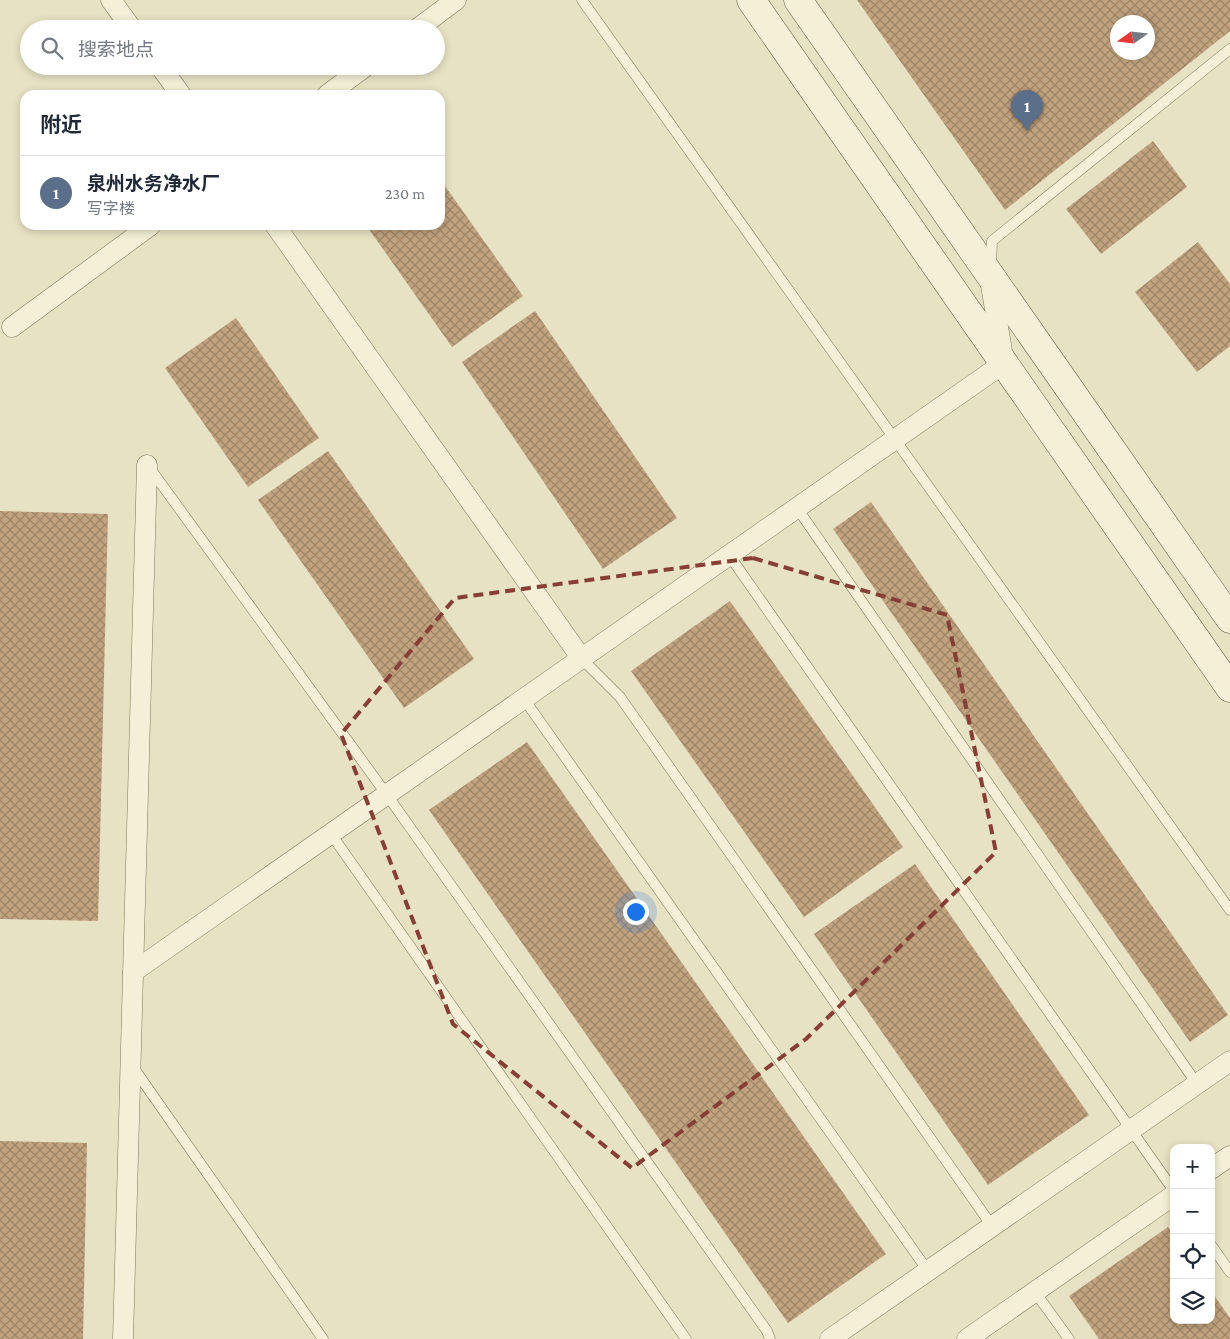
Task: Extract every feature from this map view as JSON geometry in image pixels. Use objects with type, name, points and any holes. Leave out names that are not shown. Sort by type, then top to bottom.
[{"type":"main road","points":[[751,0],[1230,688]]},
{"type":"main road","points":[[798,0],[1230,620]]},
{"type":"street","points":[[111,0],[125,20]]},
{"type":"street","points":[[429,20],[456,0]]},
{"type":"street","points":[[167,75],[177,90]]},
{"type":"street","points":[[334,90],[354,75]]},
{"type":"street","points":[[12,327],[144,230]]},
{"type":"street","points":[[279,230],[582,659]]},
{"type":"street","points":[[133,972],[1004,363],[990,276]]},
{"type":"street","points":[[123,1339],[147,465]]},
{"type":"street","points":[[830,1339],[1230,1061]]},
{"type":"street","points":[[1215,1166],[1230,1156]]},
{"type":"street","points":[[967,1339],[1170,1198]]},
{"type":"lane","points":[[582,0],[1230,910]]},
{"type":"lane","points":[[990,276],[992,241],[1230,48]]},
{"type":"lane","points":[[147,465],[387,795],[767,1331],[770,1339]]},
{"type":"lane","points":[[797,508],[1197,1084]]},
{"type":"lane","points":[[730,555],[1173,1189]]},
{"type":"lane","points":[[582,659],[620,697],[992,1226]]},
{"type":"lane","points":[[524,699],[928,1271]]},
{"type":"lane","points":[[331,834],[686,1339]]},
{"type":"lane","points":[[131,1064],[323,1339]]},
{"type":"lane","points":[[1215,1251],[1230,1272]]},
{"type":"lane","points":[[1035,1292],[1069,1339]]},
{"type":"highlighted area","points":[[753,558],[947,615],[996,852],[806,1039],[632,1168],[453,1024],[341,734],[455,598]]},
{"type":"building","points":[[857,0],[1230,0],[1230,31],[1005,210]]},
{"type":"building","points":[[1153,141],[1187,187],[1101,254],[1066,209]]},
{"type":"building","points":[[445,186],[523,296],[452,347],[370,230],[445,230]]},
{"type":"building","points":[[1198,242],[1230,284],[1230,346],[1197,372],[1135,292]]},
{"type":"building","points":[[535,311],[677,518],[603,569],[462,362]]},
{"type":"building","points":[[236,318],[319,438],[248,487],[165,368]]},
{"type":"building","points":[[328,451],[474,659],[404,708],[258,500]]},
{"type":"building","points":[[871,502],[1228,1015],[1190,1042],[833,529]]},
{"type":"building","points":[[0,511],[108,514],[98,921],[0,919]]},
{"type":"building","points":[[730,601],[903,847],[804,917],[631,671]]},
{"type":"building","points":[[527,742],[886,1254],[788,1323],[429,810]]},
{"type":"building","points":[[915,864],[1089,1115],[988,1185],[814,934]]},
{"type":"building","points":[[0,1141],[87,1143],[83,1339],[0,1339]]},
{"type":"building","points":[[1168,1227],[1170,1230],[1170,1324],[1215,1324],[1215,1297],[1230,1318],[1230,1339],[1099,1339],[1069,1296]]},
{"type":"place","name":"泉州水务净水厂","points":[[1027,131]]}]
